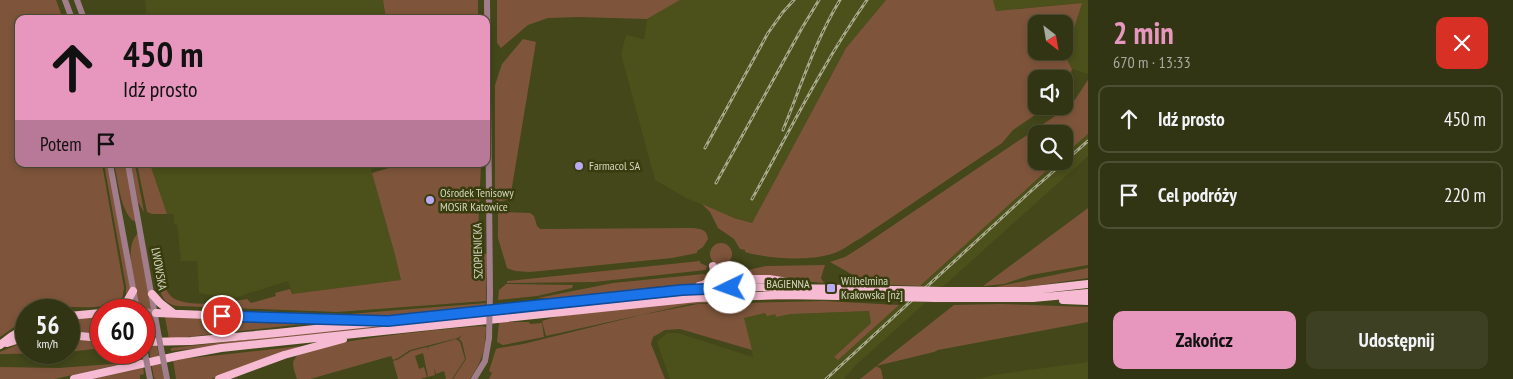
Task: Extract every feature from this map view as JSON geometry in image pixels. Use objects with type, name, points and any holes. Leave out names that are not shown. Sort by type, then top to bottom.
[{"type":"main road","points":[[730,265],[730,274],[736,280],[770,279],[797,283],[810,288]]},
{"type":"main road","points":[[682,290],[703,285],[710,281],[714,275],[713,266]]},
{"type":"main road","name":"BAGIENNA","points":[[155,341],[225,338],[682,290],[748,287],[810,288],[894,293],[935,298],[953,291],[1025,291],[1088,284]]},
{"type":"main road","points":[[129,299],[133,291]]},
{"type":"main road","name":"BAGIENNA","points":[[74,379],[206,351],[697,298],[894,293],[943,294],[960,298],[1046,298],[1088,293]]},
{"type":"main road","points":[[152,294],[160,304],[174,314]]},
{"type":"main road","points":[[1046,298],[1088,301]]},
{"type":"main road","points":[[155,319],[174,314],[388,321]]},
{"type":"main road","points":[[220,379],[284,355],[369,332]]},
{"type":"main road","points":[[0,345],[15,335]]},
{"type":"main road","points":[[0,345],[15,340]]},
{"type":"street","points":[[65,0],[71,15]]},
{"type":"street","points":[[77,0],[83,15]]},
{"type":"street","name":"SZOPIENICKA","points":[[487,0],[487,15]]},
{"type":"street","points":[[111,167],[135,299]]},
{"type":"street","name":"LWOWSKA","points":[[129,167],[151,299]]},
{"type":"street","name":"SZOPIENICKA","points":[[474,379],[485,361],[489,338],[489,167]]},
{"type":"street","name":"LWOWSKA","points":[[155,331],[159,338],[167,379]]},
{"type":"street","points":[[147,364],[150,379]]},
{"type":"shaded area","points":[[0,0],[56,0],[62,15],[15,15],[15,167],[103,167],[124,288],[122,299],[90,299],[90,307],[80,307],[80,299],[15,299],[15,326],[0,337]]},
{"type":"shaded area","points":[[145,0],[383,0],[385,15],[147,15]]},
{"type":"shaded area","points":[[383,0],[478,0],[478,15],[385,15]]},
{"type":"shaded area","points":[[497,0],[680,0],[647,19],[548,18],[528,25],[501,48],[497,43]]},
{"type":"shaded area","points":[[680,0],[886,0],[846,48],[752,223],[734,218],[686,198],[655,180],[621,54],[626,35],[644,39],[647,19]]},
{"type":"shaded area","points":[[886,0],[993,0],[996,11],[1082,3],[1073,31],[1073,15],[1028,15],[1028,60],[1067,60],[1072,69],[1028,70],[1028,115],[1035,115],[1013,130],[1002,143],[861,238],[837,252],[816,257],[791,258],[745,252],[745,250],[740,249],[734,239],[718,228],[710,212],[702,204],[734,218],[752,223],[846,48]]},
{"type":"shaded area","points":[[993,0],[1088,0],[1088,74],[1072,69],[1067,60],[1073,60],[1073,30],[1081,3],[996,11]]},
{"type":"shaded area","points":[[523,39],[536,42],[510,199],[498,202],[495,199],[495,85],[502,64]]},
{"type":"shaded area","points":[[1088,80],[1088,134],[1073,147],[1073,125],[1042,125],[1057,115],[1073,115],[1074,101]]},
{"type":"shaded area","points":[[1028,134],[1028,170],[1047,170],[920,286],[869,284],[830,262],[845,257]]},
{"type":"shaded area","points":[[1088,134],[1088,156],[1073,170],[1073,147]]},
{"type":"shaded area","points":[[105,167],[109,167],[130,286],[126,299],[126,286]]},
{"type":"shaded area","points":[[115,167],[127,167],[136,222],[127,213]]},
{"type":"shaded area","points":[[132,167],[136,167],[144,212],[138,202]]},
{"type":"shaded area","points":[[138,167],[151,167],[167,214],[147,212]]},
{"type":"shaded area","points":[[151,167],[377,167],[371,169],[401,280],[292,294],[288,281],[231,299],[199,293],[197,261],[181,261],[177,224],[174,224],[174,214],[167,214]]},
{"type":"shaded area","points":[[392,167],[481,167],[477,257],[481,253],[487,254],[486,301],[337,312],[178,306],[168,303],[162,296],[157,277],[164,275],[166,288],[175,299],[183,302],[206,304],[247,299],[251,303],[276,296],[275,293],[290,289],[292,294],[401,280],[372,173]]},
{"type":"shaded area","points":[[1047,170],[1072,170],[855,366],[844,379],[670,379],[657,342],[667,333],[678,333],[753,357],[744,318],[765,313],[775,314],[776,317],[791,314],[869,311],[871,323],[834,357],[836,359],[899,305]]},
{"type":"shaded area","points":[[1088,208],[1088,265],[1031,275],[1004,284],[983,286]]},
{"type":"shaded area","points":[[498,212],[530,213],[534,216],[540,229],[692,228],[705,231],[708,239],[697,253],[672,258],[530,272],[515,271],[507,268],[498,238]]},
{"type":"shaded area","points":[[138,233],[149,299],[138,299],[133,281],[131,259],[133,240]]},
{"type":"shaded area","points":[[721,243],[729,246],[732,254],[729,262],[721,265],[713,262],[710,254],[713,246]]},
{"type":"shaded area","points":[[700,261],[700,263],[707,266],[706,270],[594,282],[507,283],[507,281]]},
{"type":"shaded area","points":[[825,265],[821,278],[824,283],[737,275],[738,272],[766,266]]},
{"type":"shaded area","points":[[1088,268],[1088,278],[1020,288],[995,287]]},
{"type":"shaded area","points":[[704,274],[710,277],[703,283],[573,297],[538,298],[613,283]]},
{"type":"shaded area","points":[[506,284],[573,285],[572,288],[537,296],[498,300],[499,290]]},
{"type":"shaded area","points":[[793,298],[881,299],[751,300],[690,304],[546,336],[542,321],[582,312],[664,304]]},
{"type":"shaded area","points":[[824,301],[899,305],[838,360],[834,357],[871,323],[869,311],[791,314],[776,317],[775,314],[767,316],[765,313],[744,318],[752,350],[680,329],[665,330],[653,337],[651,344],[665,379],[489,379],[492,373],[489,371],[496,349],[499,348],[523,344],[641,315],[698,304]]},
{"type":"shaded area","points":[[486,303],[485,307],[480,308],[352,318],[227,313],[215,310],[349,314]]},
{"type":"shaded area","points":[[1000,304],[1088,307],[1088,322],[938,350],[877,366],[954,305]]},
{"type":"shaded area","points":[[486,314],[486,317],[171,351],[171,348]]},
{"type":"shaded area","points":[[80,317],[90,317],[90,334],[80,332]]},
{"type":"shaded area","points":[[165,317],[312,323],[169,339]]},
{"type":"shaded area","points":[[499,322],[542,323],[544,337],[503,345],[497,342]]},
{"type":"shaded area","points":[[486,327],[484,348],[481,360],[470,379],[453,379],[466,359],[462,342],[459,339],[462,335],[458,338],[410,350],[393,360],[391,356],[310,379],[297,379],[294,368],[293,362],[296,357],[307,351],[327,346],[383,336]]},
{"type":"shaded area","points":[[155,338],[164,379],[154,378],[152,364],[155,364]]},
{"type":"shaded area","points":[[80,339],[90,341],[90,349],[80,351]]},
{"type":"shaded area","points":[[456,339],[460,342],[465,359],[452,379],[446,379],[444,371],[436,374],[434,367],[435,375],[428,377],[423,353],[415,356],[419,369],[424,367],[427,377],[420,379],[398,379],[393,361],[411,351],[427,347],[429,350],[428,347]]},
{"type":"shaded area","points":[[15,346],[15,354],[0,354],[0,352]]},
{"type":"shaded area","points":[[301,346],[211,379],[176,379],[173,360]]},
{"type":"shaded area","points":[[1088,362],[1088,379],[975,379],[993,375]]},
{"type":"shaded area","points":[[121,364],[55,379],[0,379],[0,367],[59,368]]},
{"type":"shaded area","points":[[143,366],[144,374],[140,375],[140,379],[86,379]]},
{"type":"shaded area","points":[[876,366],[881,369],[883,379],[860,379]]},
{"type":"railway","points":[[705,148],[768,33],[794,0]]},
{"type":"railway","points":[[716,183],[819,0]]},
{"type":"railway","points":[[783,130],[816,48],[840,0]]},
{"type":"railway","points":[[752,199],[821,73],[867,0]]},
{"type":"railway","points":[[826,379],[1088,141]]},
{"type":"place","name":"Farmacol SA","points":[[579,166]]},
{"type":"place","name":"Ośrodek Tenisowy MOSiR Katowice","points":[[430,200]]},
{"type":"place","name":"Wilhelmina Krakowska [nż]","points":[[831,288]]},
{"type":"route","points":[[222,316],[388,321],[682,290],[730,288]]}]
